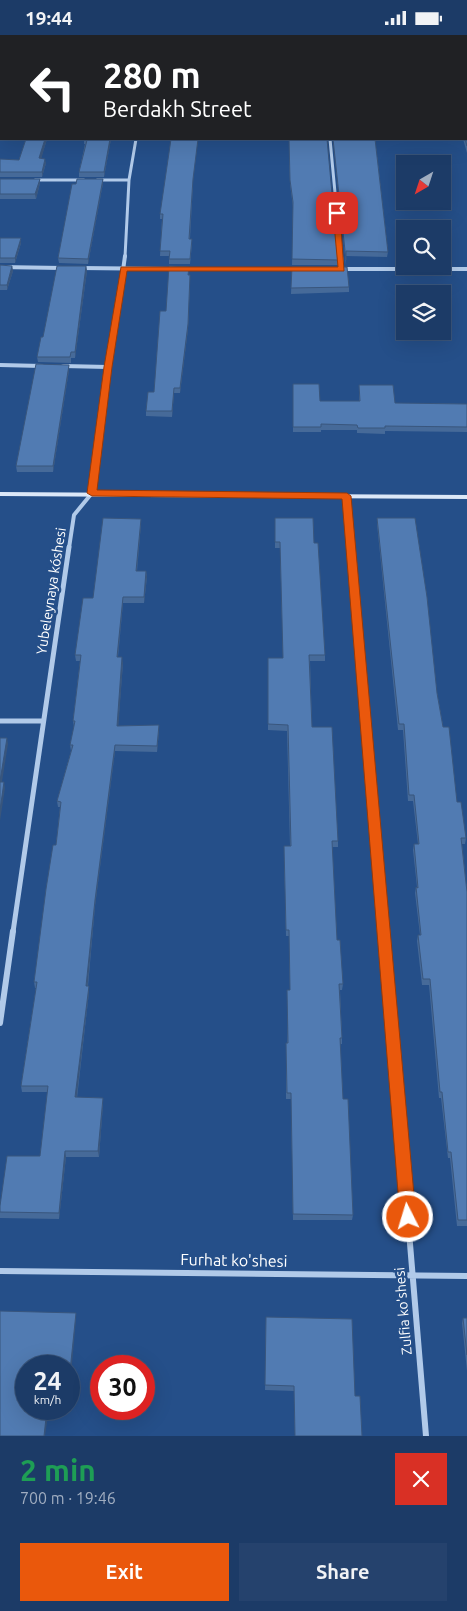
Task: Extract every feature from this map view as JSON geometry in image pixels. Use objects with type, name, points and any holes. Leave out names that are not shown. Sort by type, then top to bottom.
[{"type":"street","points":[[92,493],[108,367],[124,269],[129,180],[136,140]]},
{"type":"street","points":[[330,140],[342,269]]},
{"type":"street","points":[[30,180],[129,180]]},
{"type":"street","points":[[0,267],[67,268]]},
{"type":"street","points":[[76,268],[302,269]]},
{"type":"street","points":[[332,269],[467,269]]},
{"type":"street","points":[[0,365],[49,366]]},
{"type":"street","points":[[59,366],[108,367]]},
{"type":"street","points":[[0,494],[92,493],[467,497]]},
{"type":"street","name":"Yubeleynaya kóshesi","points":[[0,1023],[74,515],[92,493]]},
{"type":"street","name":"Zulfia ko'shesi","points":[[347,496],[426,1436]]},
{"type":"street","points":[[0,721],[43,721]]},
{"type":"street","name":"Furhat ko'shesi","points":[[0,1271],[467,1276]]},
{"type":"building","points":[[26,140],[45,140],[39,158],[45,159],[42,172],[0,172],[0,159],[19,160]]},
{"type":"building","points":[[87,140],[110,140],[104,172],[79,172]]},
{"type":"building","points":[[171,140],[198,140],[189,239],[192,239],[190,259],[169,259],[170,251],[160,251],[163,214],[160,214]]},
{"type":"building","points":[[289,140],[327,140],[338,260],[292,259],[293,202],[290,180]]},
{"type":"building","points":[[333,140],[375,140],[388,252],[346,251],[346,260]]},
{"type":"building","points":[[0,179],[40,179],[35,194],[0,194]]},
{"type":"building","points":[[77,179],[103,179],[88,259],[58,258],[72,184],[76,184]]},
{"type":"building","points":[[0,238],[21,238],[15,258],[0,258]]},
{"type":"building","points":[[0,265],[12,266],[7,285],[0,285]]},
{"type":"building","points":[[57,266],[86,266],[75,352],[71,352],[70,357],[37,357],[41,337],[43,337]]},
{"type":"building","points":[[169,266],[189,267],[188,275],[190,275],[188,324],[180,388],[174,388],[172,411],[146,411],[148,392],[154,392],[160,311],[166,311]]},
{"type":"building","points":[[292,267],[347,267],[349,287],[291,288]]},
{"type":"building","points":[[36,364],[69,365],[53,466],[16,466]]},
{"type":"building","points":[[293,384],[319,384],[320,401],[360,401],[359,385],[393,385],[395,403],[467,404],[467,427],[385,426],[385,428],[358,428],[357,425],[321,424],[321,427],[293,427]]},
{"type":"building","points":[[103,518],[141,519],[136,571],[146,571],[144,597],[123,597],[117,657],[122,657],[117,726],[159,725],[157,746],[115,745],[95,900],[86,986],[89,986],[75,1097],[103,1098],[98,1151],[65,1151],[59,1213],[0,1212],[7,1156],[40,1156],[48,1086],[21,1086],[37,982],[34,982],[46,889],[53,845],[56,845],[61,802],[57,801],[73,745],[70,745],[75,721],[73,721],[81,655],[75,655],[83,598],[93,598]]},
{"type":"building","points":[[275,518],[313,518],[314,543],[318,543],[325,655],[309,655],[312,727],[332,727],[338,841],[332,841],[337,940],[340,940],[343,984],[339,984],[342,1038],[340,1038],[343,1099],[348,1099],[353,1215],[293,1214],[291,1093],[287,1093],[286,1043],[288,1043],[287,990],[290,990],[284,846],[291,846],[288,725],[268,724],[268,658],[283,658],[280,542],[275,542]]},
{"type":"building","points":[[377,518],[415,518],[427,597],[437,693],[443,727],[449,727],[457,802],[461,802],[466,838],[461,838],[467,892],[467,1220],[458,1220],[451,1152],[448,1152],[442,1092],[440,1092],[430,979],[423,979],[418,935],[421,935],[414,844],[419,844],[414,795],[409,795],[404,724],[399,724]]},
{"type":"building","points":[[0,738],[7,738],[0,781]]},
{"type":"building","points":[[0,782],[4,782],[0,810]]},
{"type":"building","points":[[0,1311],[76,1313],[72,1355],[15,1355],[15,1420],[46,1420],[44,1436],[0,1436]]},
{"type":"building","points":[[266,1317],[352,1319],[355,1396],[360,1396],[362,1436],[295,1436],[294,1386],[265,1385]]},
{"type":"building","points":[[463,1318],[467,1318],[467,1355]]},
{"type":"route","points":[[337,213],[342,269],[124,269],[108,367],[92,493],[347,496],[408,1217]]}]
